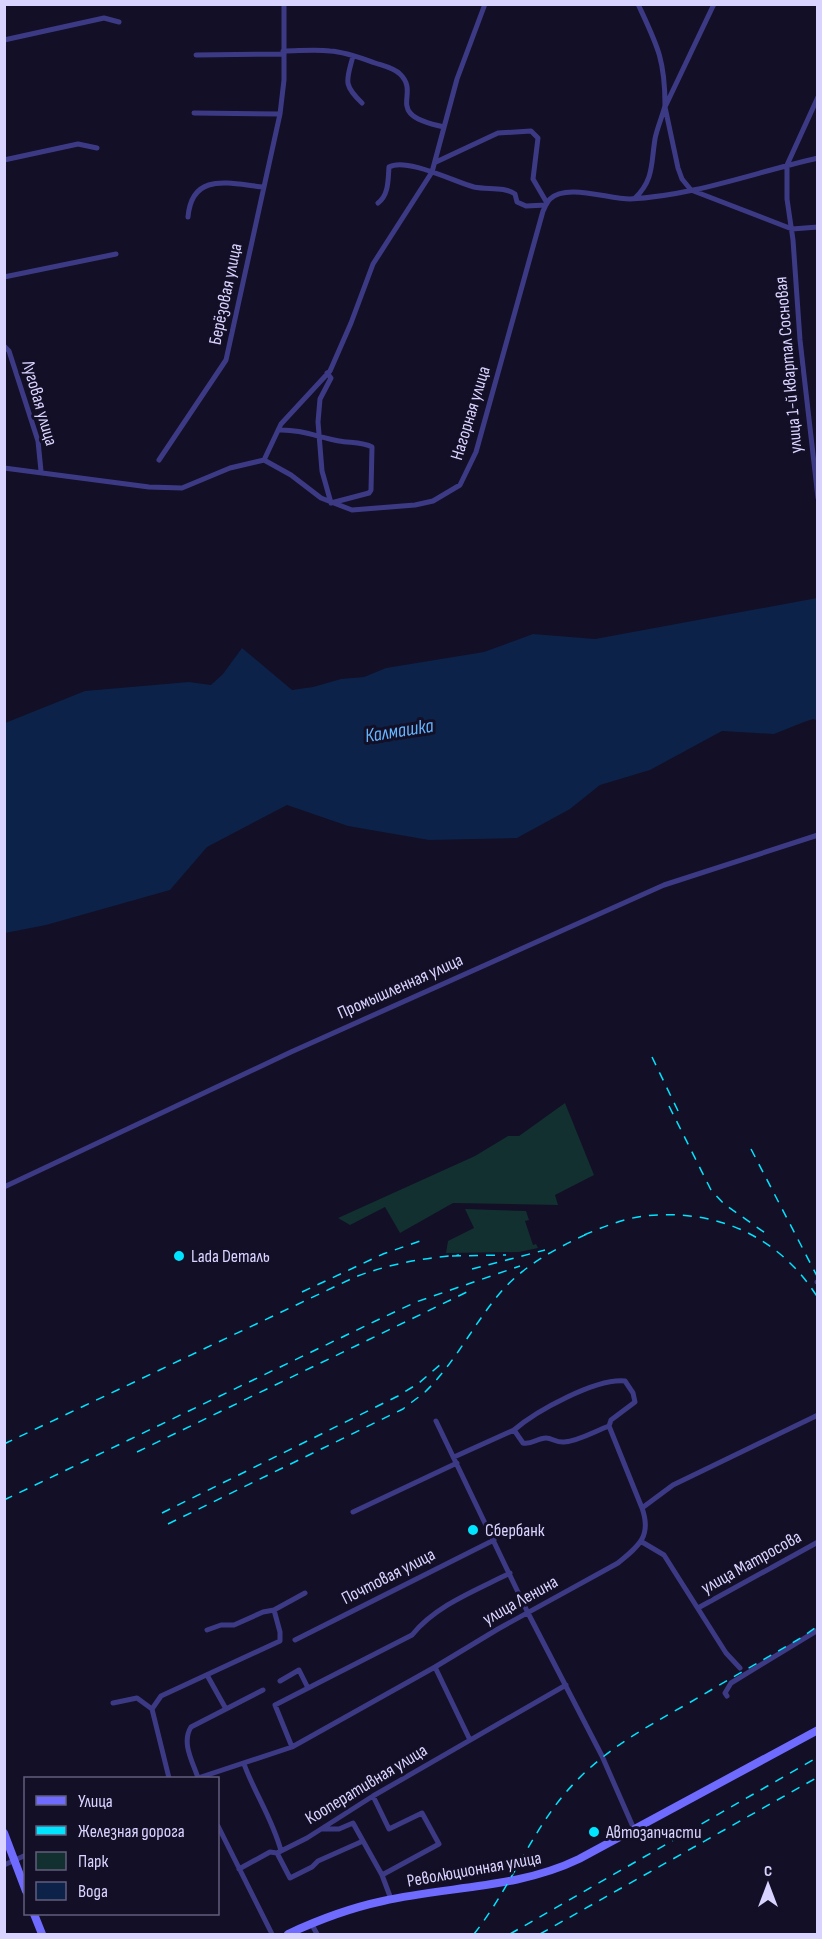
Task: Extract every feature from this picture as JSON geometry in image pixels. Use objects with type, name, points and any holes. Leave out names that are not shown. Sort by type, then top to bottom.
[{"type":"main road","name":"Революционная улица","points":[[288,1935],[311,1923],[391,1899],[540,1875],[579,1859],[818,1730]]},
{"type":"main road","points":[[4,1833],[24,1886]]},
{"type":"main road","points":[[34,1915],[42,1935]]},
{"type":"street","name":"Берёзовая улица","points":[[159,460],[226,360],[280,114],[284,4]]},
{"type":"street","points":[[4,468],[41,471],[149,487],[182,488],[230,468],[264,460],[281,424],[327,373],[351,323],[373,264],[432,172],[457,79],[485,4]]},
{"type":"street","points":[[638,4],[654,35],[662,61],[666,107],[682,179],[691,190],[792,229],[818,227]]},
{"type":"street","points":[[635,198],[650,177],[661,114],[714,4]]},
{"type":"street","points":[[4,40],[104,18],[119,22]]},
{"type":"street","points":[[196,55],[333,51],[353,56],[386,66],[403,77],[406,84],[406,105],[411,115],[422,122],[444,127]]},
{"type":"street","points":[[353,56],[347,73],[347,81],[349,88],[362,103]]},
{"type":"street","points":[[787,165],[818,97]]},
{"type":"street","points":[[194,113],[280,114]]},
{"type":"street","points":[[436,162],[498,133],[531,130],[538,138],[533,178],[545,207]]},
{"type":"street","points":[[4,160],[78,144],[97,148]]},
{"type":"street","points":[[378,203],[383,200],[389,177],[388,167],[392,165],[432,172],[474,187],[508,189],[515,194],[517,202],[526,206],[545,207],[558,194],[569,192],[609,198],[635,198],[691,190],[818,158]]},
{"type":"street","name":"улица 1-й квартал Сосновая","points":[[787,165],[787,199],[792,229],[800,340],[817,498]]},
{"type":"street","points":[[188,217],[196,192],[206,185],[264,187]]},
{"type":"street","name":"Нагорная улица","points":[[264,460],[291,475],[321,498],[352,510],[415,505],[433,501],[449,494],[460,485],[476,453],[545,207]]},
{"type":"street","points":[[4,277],[116,254]]},
{"type":"street","name":"Луговая улица","points":[[4,346],[9,351],[38,441],[41,471]]},
{"type":"street","points":[[278,430],[294,430],[320,437],[368,444],[373,451],[369,493],[332,503],[322,471],[320,437],[318,409],[320,399],[331,378],[327,373]]},
{"type":"street","name":"Промышленная улица","points":[[4,1186],[291,1052],[664,885],[818,835]]},
{"type":"street","points":[[454,1457],[514,1430],[530,1418],[571,1396],[604,1382],[625,1381],[633,1393],[635,1402],[611,1420],[609,1426],[642,1508],[645,1524],[645,1535],[642,1542],[664,1555],[726,1653],[740,1668]]},
{"type":"street","points":[[642,1508],[673,1485],[818,1415]]},
{"type":"street","points":[[436,1421],[528,1613],[602,1756],[634,1828]]},
{"type":"street","points":[[514,1430],[523,1443],[529,1444],[542,1438],[549,1438],[561,1443],[609,1426]]},
{"type":"street","points":[[353,1512],[458,1463]]},
{"type":"street","name":"Почтовая улица","points":[[295,1640],[494,1540]]},
{"type":"street","name":"улица Ленина","points":[[201,1777],[292,1747],[618,1563],[642,1542]]},
{"type":"street","name":"улица Матросова","points":[[698,1608],[818,1542]]},
{"type":"street","points":[[292,1747],[275,1705],[412,1635],[421,1624],[459,1599],[510,1573]]},
{"type":"street","points":[[207,1630],[221,1624],[234,1624],[262,1612],[274,1610],[305,1593]]},
{"type":"street","points":[[152,1709],[161,1696],[280,1641],[274,1610]]},
{"type":"street","points":[[727,1696],[725,1693],[731,1683],[818,1630]]},
{"type":"street","points":[[435,1667],[470,1740]]},
{"type":"street","points":[[280,1681],[298,1670],[308,1688]]},
{"type":"street","points":[[207,1675],[226,1709]]},
{"type":"street","name":"Кооперативная улица","points":[[238,1869],[270,1852],[279,1852],[322,1829],[373,1796],[566,1685]]},
{"type":"street","points":[[198,1777],[186,1742],[191,1727],[263,1690]]},
{"type":"street","points":[[112,1703],[137,1698],[152,1709],[169,1777]]},
{"type":"street","points":[[244,1764],[251,1785],[276,1833],[279,1852],[290,1878],[312,1867],[318,1861],[363,1841]]},
{"type":"street","points":[[373,1796],[389,1829],[422,1813],[440,1844],[382,1875]]},
{"type":"street","points":[[322,1829],[339,1829],[352,1823],[382,1875],[391,1899]]},
{"type":"street","points":[[219,1828],[272,1935]]},
{"type":"street","points":[[4,1865],[24,1856]]},
{"type":"street","points":[[311,1923],[317,1935]]},
{"type":"green space","points":[[565,1103],[594,1175],[555,1195],[558,1205],[453,1203],[400,1233],[385,1207],[350,1225],[338,1218],[475,1156],[508,1136],[519,1136]]},
{"type":"green space","points":[[465,1209],[526,1211],[529,1220],[525,1221],[533,1245],[536,1244],[538,1248],[519,1252],[446,1253],[448,1241],[474,1228]]},
{"type":"water","name":"Калмашка","points":[[817,598],[817,720],[813,719],[774,734],[722,731],[650,770],[600,785],[570,809],[517,838],[429,840],[348,826],[287,805],[207,847],[170,890],[46,925],[5,933],[5,723],[85,691],[189,682],[211,685],[223,674],[242,648],[292,690],[341,679],[364,677],[386,668],[484,652],[533,634],[595,639]]},
{"type":"railway","points":[[652,1057],[679,1113]]},
{"type":"railway","points":[[669,1106],[711,1190],[724,1204],[768,1235]]},
{"type":"railway","points":[[751,1149],[818,1278]]},
{"type":"railway","points":[[584,1235],[622,1221],[645,1216],[672,1215],[721,1222],[766,1243],[785,1258],[803,1277],[818,1298]]},
{"type":"railway","points":[[168,1524],[403,1409],[436,1381],[490,1305],[520,1273],[566,1244],[591,1232]]},
{"type":"railway","points":[[302,1292],[383,1254],[426,1239]]},
{"type":"railway","points":[[472,1269],[545,1250]]},
{"type":"railway","points":[[4,1444],[355,1277],[406,1262],[459,1255]]},
{"type":"railway","points":[[452,1256],[506,1255]]},
{"type":"railway","points":[[4,1500],[416,1302],[520,1266]]},
{"type":"railway","points":[[137,1452],[469,1291]]},
{"type":"railway","points":[[162,1513],[398,1396],[419,1383],[441,1364]]},
{"type":"railway","points":[[474,1934],[550,1813],[576,1781],[590,1768],[637,1733],[818,1626]]},
{"type":"railway","points":[[510,1934],[818,1757]]},
{"type":"railway","points":[[540,1934],[818,1777]]},
{"type":"place","name":"Lada Dеталь","points":[[179,1256]]},
{"type":"place","name":"Сбербанк","points":[[473,1530]]},
{"type":"place","name":"Автозапчасти","points":[[594,1832]]}]
